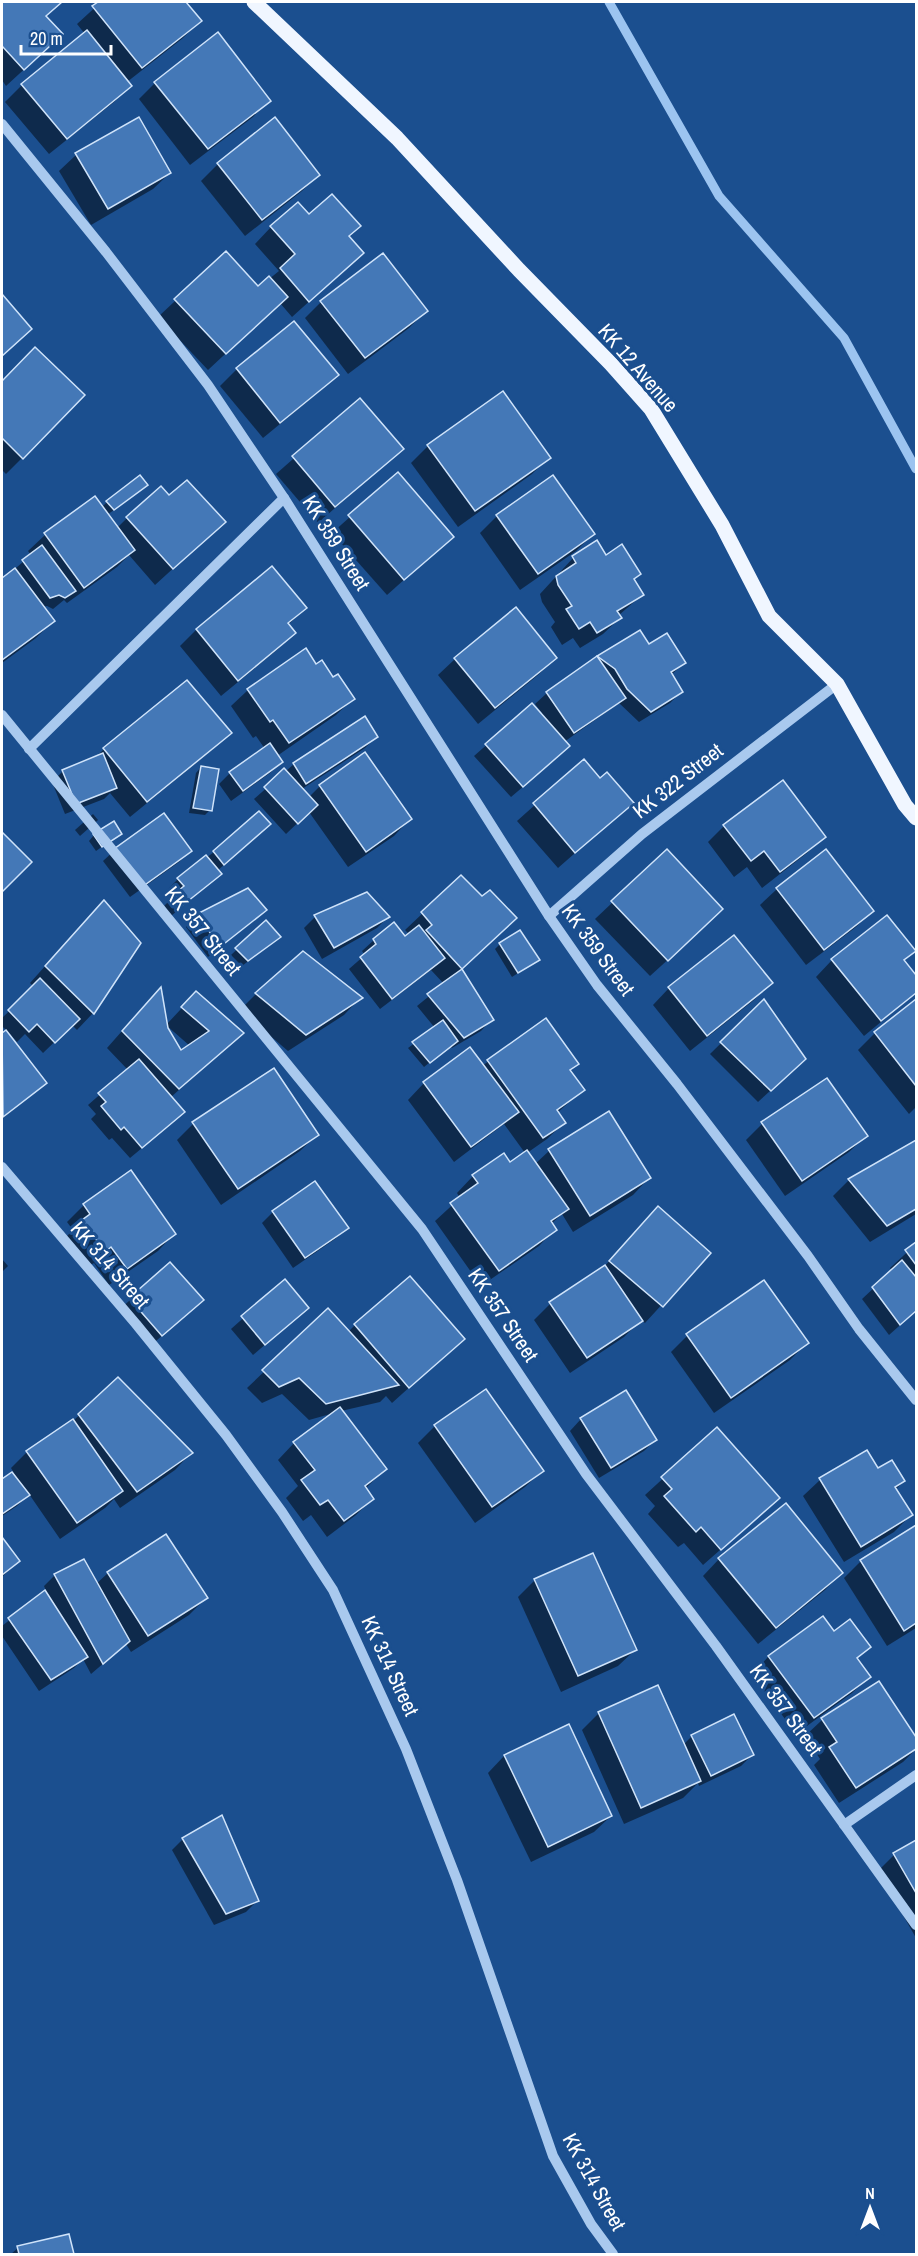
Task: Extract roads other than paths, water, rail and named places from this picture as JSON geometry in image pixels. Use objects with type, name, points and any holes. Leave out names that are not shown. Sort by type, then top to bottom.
[{"type":"main road","name":"KK 12 Avenue","points":[[254,2],[397,138],[651,409],[722,525],[769,616],[837,684],[906,805],[916,818]]},
{"type":"street","name":"KK 359 Street","points":[[2,124],[106,252],[208,385],[284,498],[549,916],[597,985],[732,1155],[808,1256],[859,1329],[916,1400]]},
{"type":"street","name":"KK 359 Street","points":[[29,749],[284,498]]},
{"type":"street","name":"KK 322 Street","points":[[549,916],[642,834],[837,684]]},
{"type":"street","name":"KK 357 Street","points":[[2,715],[422,1229],[586,1474],[716,1646],[916,1925]]},
{"type":"street","name":"KK 314 Street","points":[[2,1167],[136,1324],[226,1435],[282,1512],[333,1590],[406,1749],[458,1880],[553,2156],[591,2224],[613,2254]]},
{"type":"street","points":[[844,1825],[916,1774]]},
{"type":"waterway","points":[[609,2],[719,196],[844,338],[916,469]]}]
